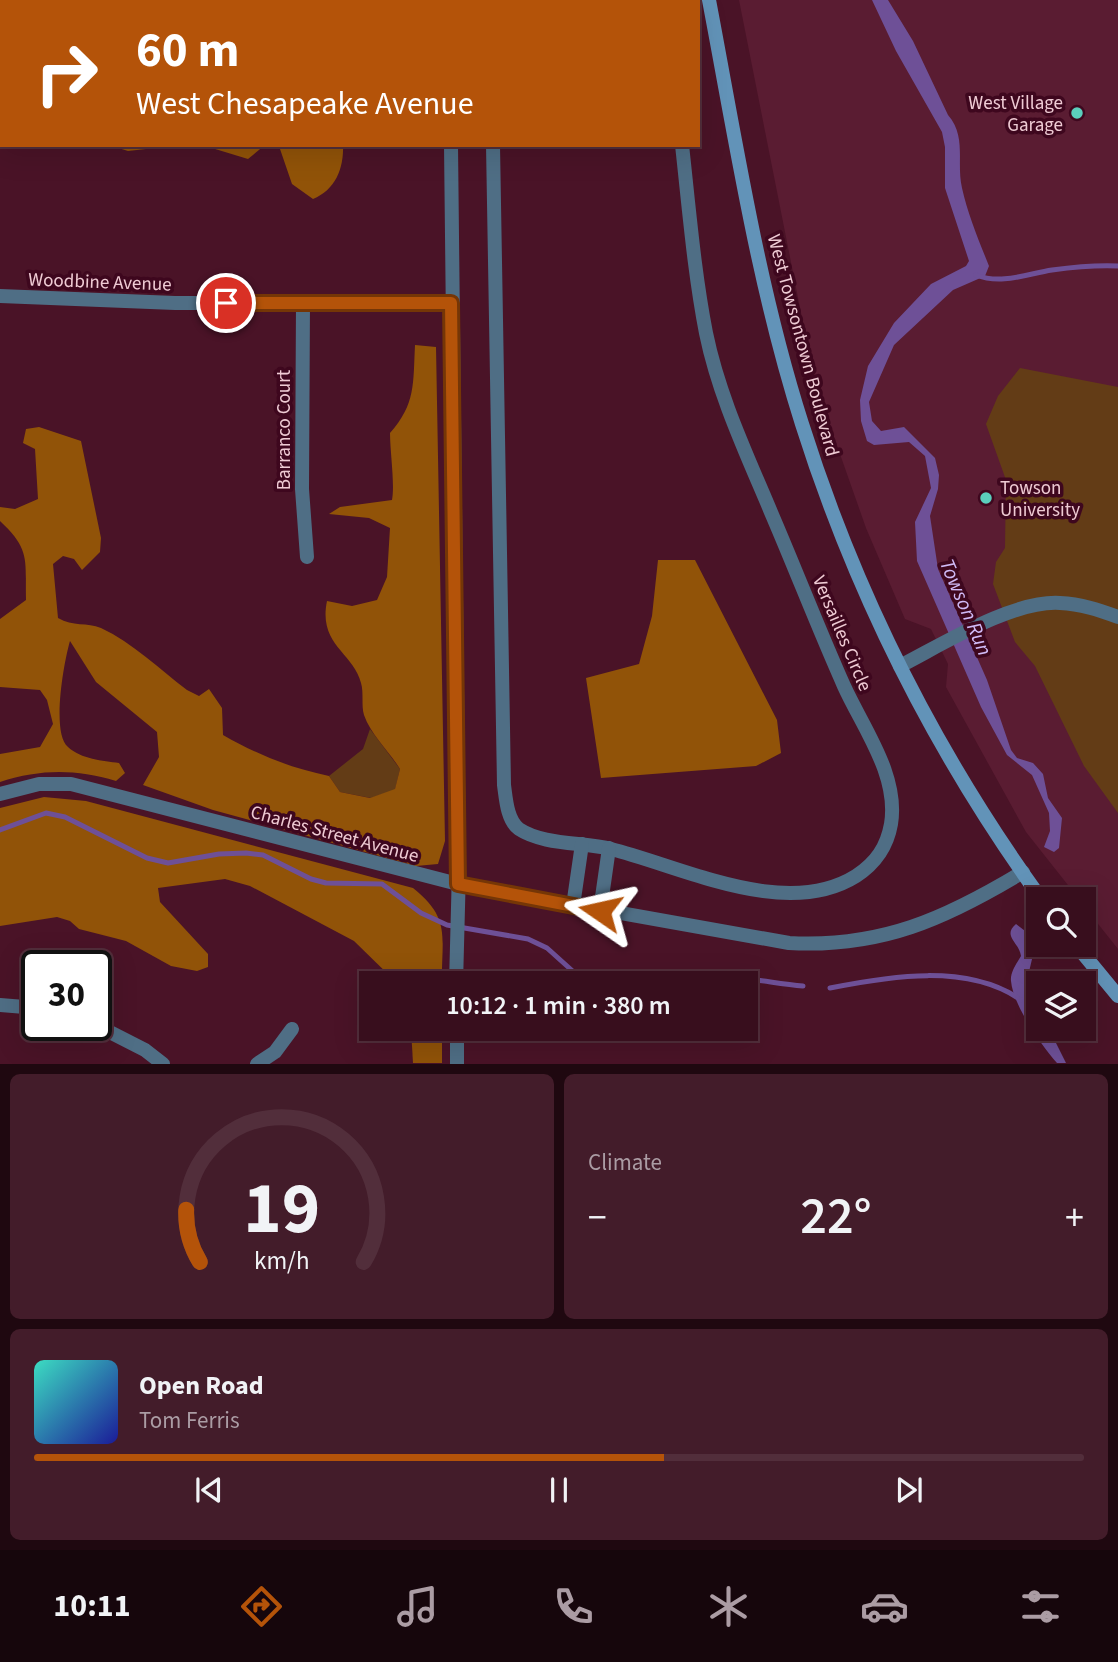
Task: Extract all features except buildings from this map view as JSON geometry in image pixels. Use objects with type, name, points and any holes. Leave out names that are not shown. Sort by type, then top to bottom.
[{"type":"main road","name":"West Towsontown Boulevard","points":[[709,0],[759,258],[801,423],[855,570],[900,666],[966,786],[1033,887]]},
{"type":"main road","points":[[1086,957],[1118,996]]},
{"type":"street","points":[[451,147],[458,884],[456,971]]},
{"type":"street","name":"Versailles Circle","points":[[493,147],[506,804],[516,827],[531,835],[608,848],[743,888],[786,894],[808,893],[844,883],[876,861],[886,844],[892,821],[890,792],[878,754],[845,688],[743,447],[718,379],[704,321],[682,147]]},
{"type":"street","name":"Woodbine Avenue","points":[[0,296],[175,303],[451,303]]},
{"type":"street","name":"Barranco Court","points":[[303,302],[302,489],[307,557]]},
{"type":"street","points":[[900,666],[991,619],[1042,604],[1090,607],[1118,617]]},
{"type":"street","name":"Charles Street Avenue","points":[[0,794],[39,784],[89,788],[458,884],[758,939],[843,943],[892,935],[919,926],[986,894],[1023,872]]},
{"type":"street","points":[[573,906],[582,844]]},
{"type":"street","points":[[600,911],[608,848]]},
{"type":"street","points":[[1,1009],[21,1009]]},
{"type":"street","points":[[257,1063],[275,1052],[292,1029]]},
{"type":"street","points":[[112,1033],[145,1050],[163,1063]]},
{"type":"street","points":[[457,1041],[457,1063]]},
{"type":"shaded area","name":"Towson University","points":[[739,0],[1118,0],[1118,949],[1096,921],[1096,887],[1070,887],[1026,832],[946,687],[948,664],[931,629],[905,619],[866,528],[821,400],[810,358]]},
{"type":"shaded area","name":"Towson Run","points":[[872,0],[888,0],[913,41],[954,123],[959,141],[960,178],[964,198],[989,266],[985,276],[953,290],[894,345],[869,402],[872,421],[881,431],[904,427],[935,458],[939,475],[938,489],[930,516],[938,569],[987,680],[1011,750],[1017,758],[1033,763],[1043,774],[1048,798],[1062,818],[1059,848],[1054,852],[1044,847],[1050,831],[1049,813],[1032,775],[1007,755],[981,707],[917,561],[915,522],[931,488],[925,456],[909,442],[874,445],[867,441],[861,421],[860,400],[868,366],[894,323],[931,284],[966,266],[969,261],[945,188],[945,147],[942,132],[896,51]]},
{"type":"shaded area","points":[[115,147],[164,147],[128,151]]},
{"type":"shaded area","points":[[209,147],[263,147],[248,159]]},
{"type":"shaded area","points":[[277,147],[343,147],[337,178],[327,190],[313,199],[292,184]]},
{"type":"shaded area","points":[[415,345],[436,347],[445,841],[438,864],[416,866],[213,810],[143,785],[159,757],[157,732],[96,682],[70,641],[60,696],[60,727],[63,739],[68,747],[79,754],[119,763],[125,773],[116,781],[86,774],[58,772],[0,782],[0,754],[40,747],[53,724],[47,700],[40,690],[0,687],[0,619],[26,600],[26,565],[22,548],[0,521],[0,507],[15,509],[38,499],[35,449],[23,443],[26,429],[39,427],[81,441],[101,538],[100,552],[82,570],[74,559],[63,556],[53,564],[58,618],[69,623],[96,626],[113,634],[187,690],[199,696],[209,689],[222,708],[223,735],[236,742],[288,765],[329,776],[340,792],[370,798],[395,789],[400,769],[367,722],[357,672],[332,638],[327,628],[326,616],[327,601],[352,606],[377,600],[387,577],[390,528],[369,518],[329,514],[340,507],[392,500],[390,433],[405,412],[412,392]]},
{"type":"shaded area","points":[[1020,368],[1118,387],[1118,813],[1084,766],[1035,666],[1015,642],[993,584],[996,562],[1005,548],[1006,480],[986,424],[998,396]]},
{"type":"shaded area","points":[[658,560],[695,560],[777,720],[781,753],[756,766],[601,778],[586,678],[639,664],[652,616]]},
{"type":"shaded area","points":[[370,729],[400,769],[395,790],[371,798],[340,792],[329,776],[363,749]]},
{"type":"shaded area","points":[[44,797],[86,801],[413,888],[434,909],[439,920],[443,941],[442,971],[385,971],[354,941],[250,886],[225,879],[158,888],[160,902],[208,954],[208,967],[197,971],[171,966],[126,941],[79,929],[70,921],[57,917],[0,926],[0,808]]},
{"type":"shaded area","points":[[1016,924],[1026,932],[1026,957],[1033,957],[1029,971],[1026,971],[1026,1019],[1011,981],[1021,956],[1011,936],[1012,928]]},
{"type":"shaded area","points":[[412,1041],[442,1041],[442,1063],[413,1063]]},
{"type":"shaded area","points":[[1040,1041],[1055,1041],[1066,1063],[1057,1063]]},
{"type":"waterway","points":[[976,275],[1004,279],[1068,268],[1118,266]]},
{"type":"waterway","points":[[0,830],[46,813],[65,817],[147,858],[168,863],[219,854],[246,853],[263,855],[311,879],[326,883],[382,884],[421,913],[447,925],[528,939],[547,948],[573,971]]},
{"type":"waterway","points":[[830,988],[902,977],[953,977],[1000,988],[1021,1000]]},
{"type":"waterway","points":[[758,980],[803,986]]},
{"type":"place","name":"West Village Garage","points":[[1077,113]]},
{"type":"place","name":"Towson University","points":[[986,498]]},
{"type":"route","points":[[226,303],[451,303],[458,884],[600,911]]}]
